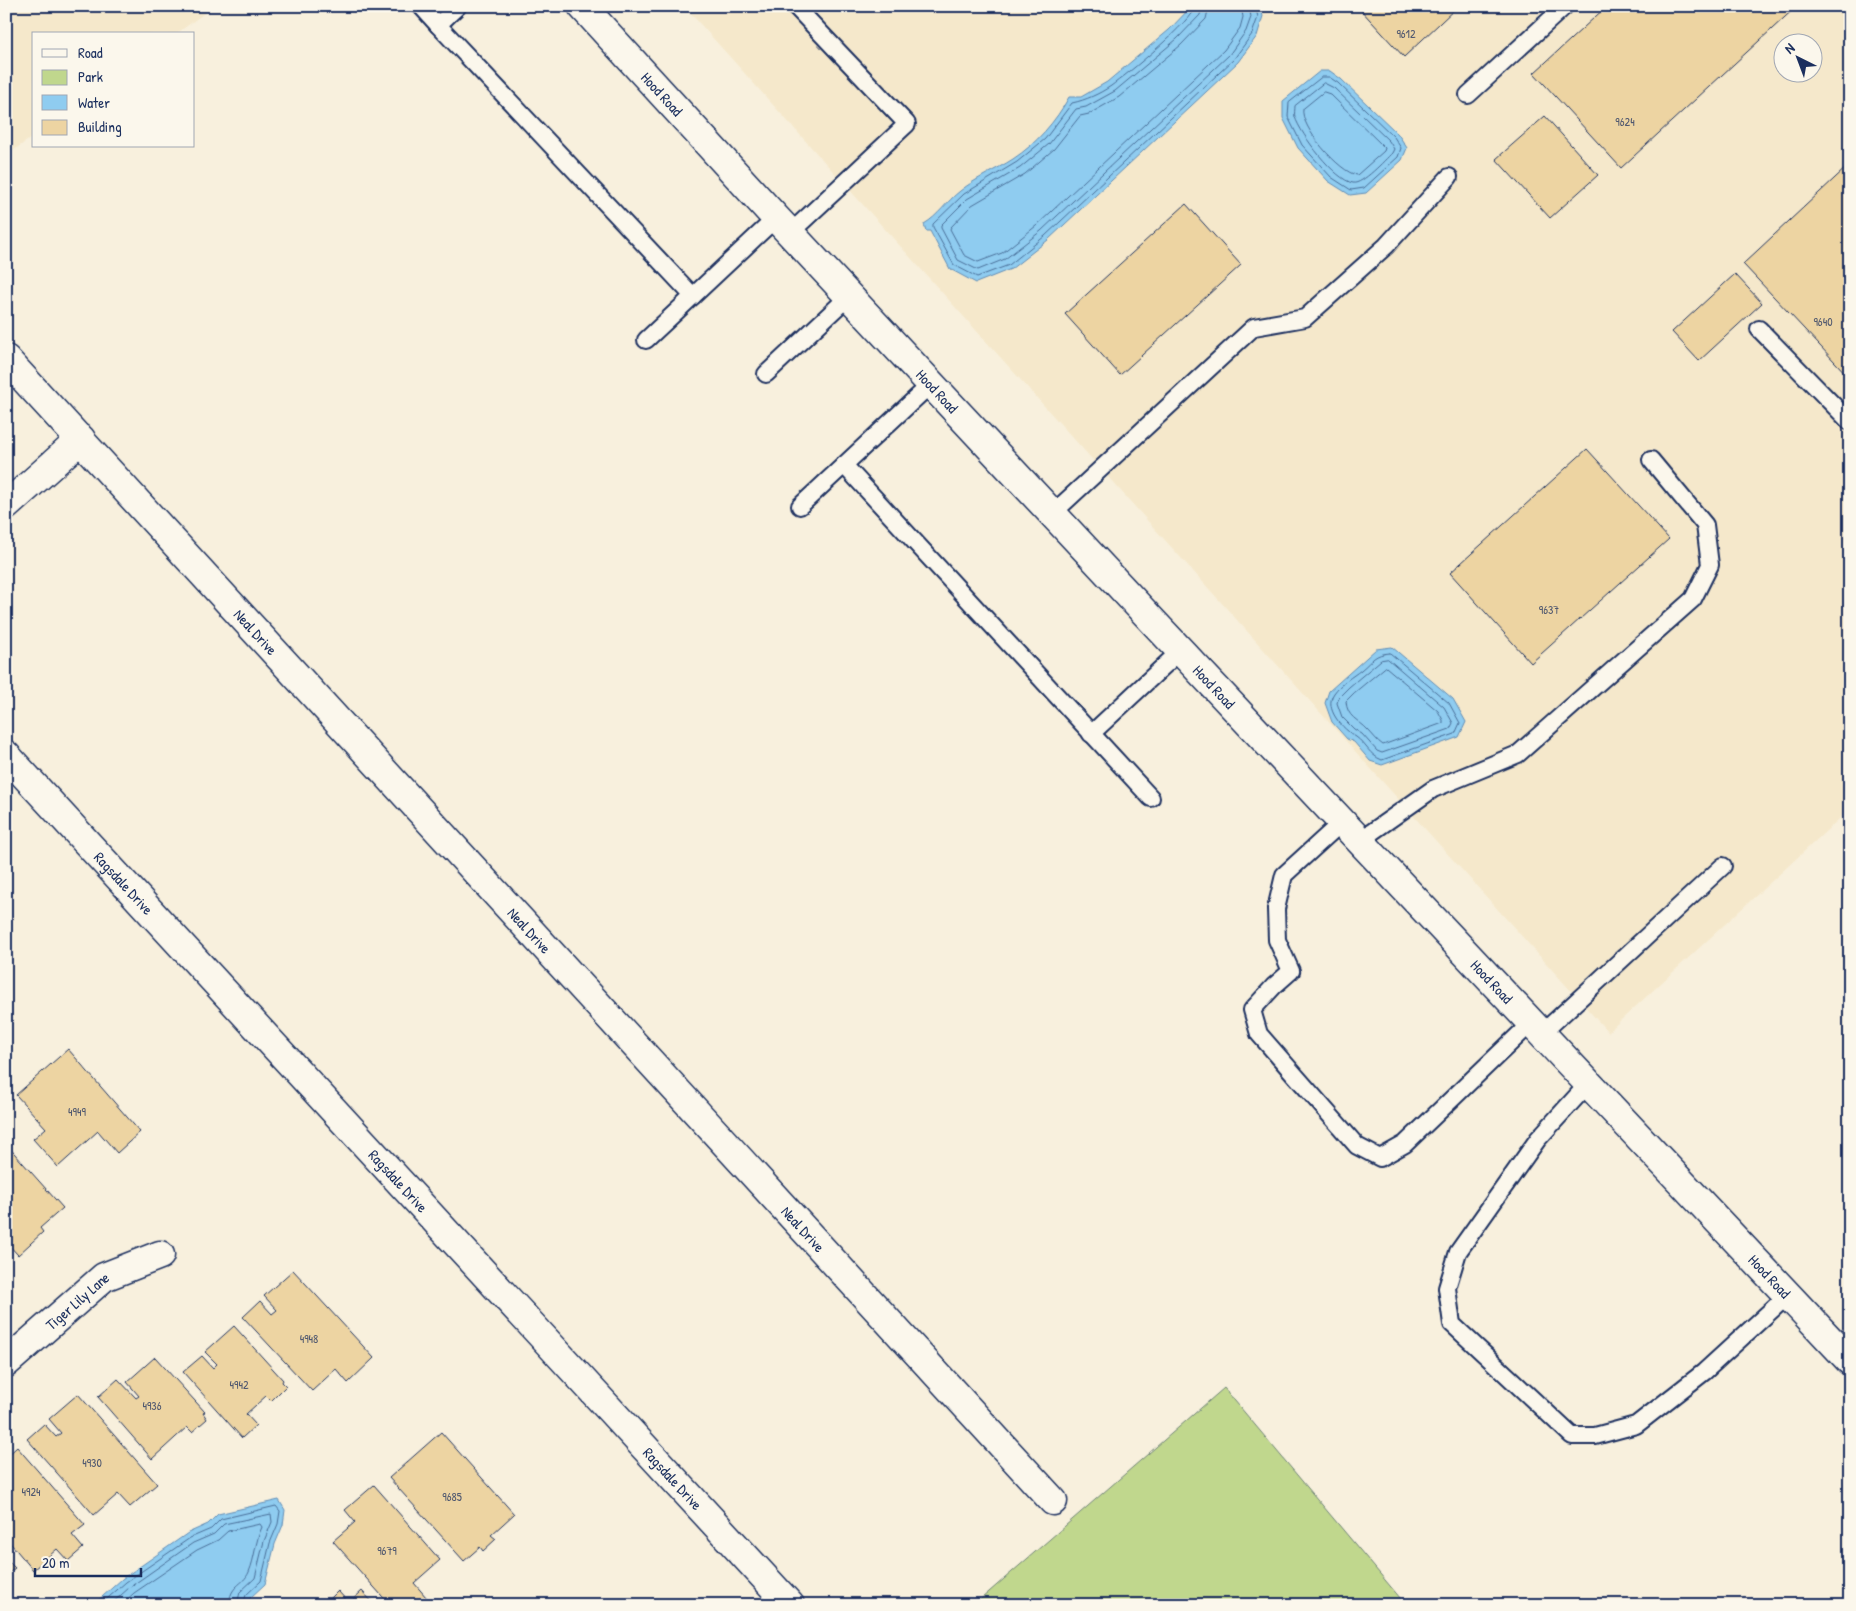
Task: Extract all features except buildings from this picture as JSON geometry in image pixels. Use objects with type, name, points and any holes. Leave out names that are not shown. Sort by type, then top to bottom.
[{"type":"street","name":"Hood Road","points":[[582,6],[783,225],[1180,650],[1850,1361]]},
{"type":"street","name":"Neal Drive","points":[[6,359],[1053,1501]]},
{"type":"street","points":[[6,506],[81,439]]},
{"type":"street","name":"Ragsdale Drive","points":[[6,755],[790,1605]]},
{"type":"street","name":"Tiger Lily Lane","points":[[6,1363],[104,1277],[160,1255]]},
{"type":"lane","points":[[421,6],[692,296]]},
{"type":"lane","points":[[438,25],[458,6]]},
{"type":"lane","points":[[646,340],[692,296],[907,124],[795,6]]},
{"type":"lane","points":[[1468,95],[1565,6]]},
{"type":"lane","points":[[1053,513],[1254,326],[1306,318],[1386,246],[1449,177]]},
{"type":"lane","points":[[766,374],[850,296]]},
{"type":"lane","points":[[1759,329],[1850,422]]},
{"type":"lane","points":[[800,506],[932,384]]},
{"type":"lane","points":[[1651,460],[1705,525],[1710,565],[1692,599],[1518,754],[1433,789],[1351,831],[1284,875],[1276,909],[1276,940],[1291,971],[1252,1010],[1259,1034],[1357,1146],[1380,1158],[1405,1144],[1724,866]]},
{"type":"lane","points":[[844,465],[1151,798]]},
{"type":"lane","points":[[1091,734],[1180,650]]},
{"type":"lane","points":[[1588,1084],[1538,1139],[1458,1252],[1447,1288],[1452,1324],[1572,1436],[1596,1436],[1636,1426],[1704,1372],[1787,1296]]},
{"type":"shaded area","points":[[6,6],[214,6],[179,32],[32,32],[32,137],[14,150],[6,143]]},
{"type":"shaded area","points":[[684,6],[1850,6],[1850,809],[1608,1032]]},
{"type":"green space","points":[[1224,1388],[1406,1605],[974,1605]]},
{"type":"water","points":[[1192,6],[1259,6],[1263,16],[1257,36],[1238,62],[1048,240],[1011,269],[976,283],[950,269],[930,231],[926,231],[924,224],[934,217],[966,186],[1013,159],[1030,146],[1052,123],[1069,97],[1081,97],[1107,82],[1169,30]]},
{"type":"water","points":[[1320,71],[1330,71],[1341,79],[1398,134],[1407,148],[1402,160],[1366,193],[1350,195],[1328,181],[1298,148],[1283,118],[1283,101]]},
{"type":"water","points":[[1392,647],[1453,699],[1466,722],[1459,737],[1382,765],[1370,761],[1354,742],[1347,739],[1332,722],[1325,703],[1329,691],[1376,649]]},
{"type":"water","points":[[279,1500],[285,1510],[283,1525],[275,1544],[265,1584],[250,1598],[248,1605],[93,1605],[122,1579],[188,1533],[208,1524],[218,1514]]}]
